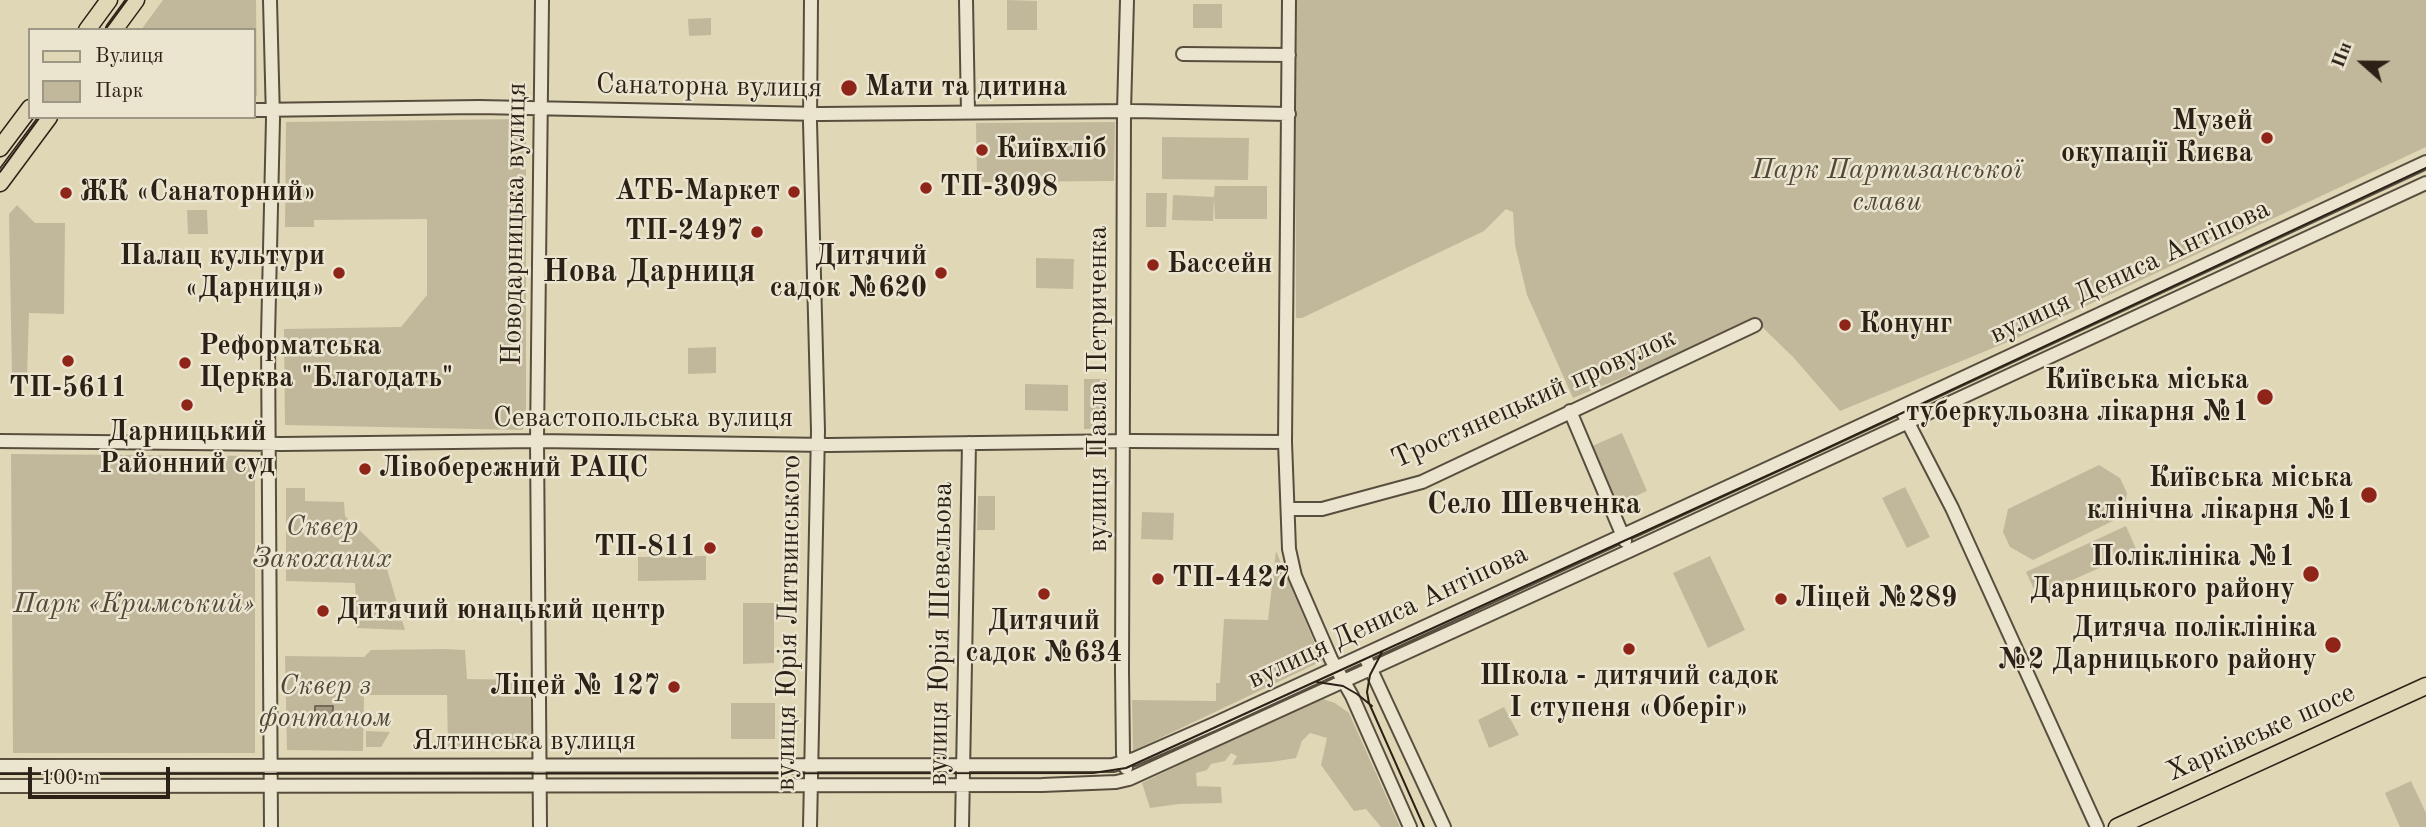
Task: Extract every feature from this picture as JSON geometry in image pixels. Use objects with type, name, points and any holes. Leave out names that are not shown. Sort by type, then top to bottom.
[{"type":"main road","points":[[88,28],[109,0]]},
{"type":"main road","points":[[115,28],[136,0]]},
{"type":"main road","points":[[0,148],[28,111]]},
{"type":"main road","points":[[0,183],[48,119]]},
{"type":"main road","name":"Харківське шосе","points":[[2117,827],[2426,686]]},
{"type":"street","points":[[270,0],[273,109],[268,444],[271,827]]},
{"type":"street","name":"Новодарницька вулиця","points":[[540,827],[537,442],[542,0]]},
{"type":"street","name":"вулиця Юрія Литвинського","points":[[810,827],[818,444],[810,113],[811,0]]},
{"type":"street","points":[[966,0],[968,112]]},
{"type":"street","name":"вулиця Павла Петриченка","points":[[1127,0],[1124,111],[1122,671],[1124,762],[1129,779]]},
{"type":"street","points":[[1289,0],[1285,442],[1289,549],[1295,576],[1335,668],[1353,698],[1410,827]]},
{"type":"street","points":[[1183,54],[1289,54]]},
{"type":"street","name":"Санаторна вулиця","points":[[256,110],[542,108],[810,113],[1124,111],[1289,114]]},
{"type":"street","name":"вулиця Дениса Антіпова","points":[[964,766],[1107,765],[1124,762],[1364,655],[2426,162]]},
{"type":"street","name":"вулиця Дениса Антіпова","points":[[963,785],[1101,783],[1129,779],[2426,183]]},
{"type":"street","name":"Тростянецький провулок","points":[[1288,509],[1322,509],[1422,482],[1755,325]]},
{"type":"street","points":[[1901,407],[1952,508],[2096,827]]},
{"type":"street","points":[[1570,411],[1629,551]]},
{"type":"street","name":"Севастопольська вулиця","points":[[0,441],[268,444],[1285,442]]},
{"type":"street","name":"вулиця Юрія Шевельова","points":[[962,827],[969,443]]},
{"type":"street","points":[[1364,655],[1444,827]]},
{"type":"street","name":"Ялтинська вулиця","points":[[0,766],[964,766]]},
{"type":"street","name":"Ялтинська вулиця","points":[[0,786],[963,785]]},
{"type":"green space","points":[[163,0],[256,0],[257,96],[256,28],[142,28]]},
{"type":"green space","points":[[1007,0],[1037,1],[1037,30],[1007,30]]},
{"type":"green space","name":"Парк Партизанської слави","points":[[1295,0],[2426,0],[2426,147],[2015,339],[1840,411],[1793,357],[1757,322],[1573,398],[1527,295],[1515,245],[1513,212],[1506,209],[1484,231],[1302,318],[1296,318]]},
{"type":"green space","points":[[1193,4],[1222,4],[1222,28],[1193,28]]},
{"type":"green space","points":[[711,18],[711,35],[689,36],[688,19]]},
{"type":"green space","points":[[521,119],[526,125],[526,425],[522,430],[285,425],[284,329],[401,327],[427,295],[427,219],[314,220],[314,227],[285,227],[286,122]]},
{"type":"green space","points":[[1115,122],[1114,181],[977,182],[976,123]]},
{"type":"green space","points":[[1162,137],[1249,138],[1248,180],[1162,179]]},
{"type":"green space","points":[[1215,186],[1267,186],[1267,219],[1215,219],[1214,198],[1213,221],[1172,220],[1173,195],[1214,197]]},
{"type":"green space","points":[[1146,193],[1167,193],[1166,227],[1146,227]]},
{"type":"green space","points":[[17,205],[35,223],[65,223],[64,314],[29,313],[27,378],[12,378],[9,214]]},
{"type":"green space","points":[[187,210],[207,210],[208,234],[188,234]]},
{"type":"green space","points":[[1036,258],[1074,259],[1073,289],[1036,288]]},
{"type":"green space","points":[[716,347],[716,373],[688,374],[688,348]]},
{"type":"green space","points":[[1084,379],[1107,379],[1108,429],[1084,429]]},
{"type":"green space","points":[[1025,384],[1068,385],[1068,411],[1025,410]]},
{"type":"green space","points":[[1622,433],[1647,491],[1615,505],[1590,447]]},
{"type":"green space","name":"Парк «Кримський»","points":[[11,454],[255,456],[255,753],[13,753]]},
{"type":"green space","points":[[2099,465],[2120,478],[2127,493],[2123,516],[2033,560],[2010,547],[2003,532],[2008,509]]},
{"type":"green space","points":[[1905,487],[1930,537],[1907,548],[1882,498]]},
{"type":"green space","name":"Сквер Закоханих","points":[[286,488],[305,488],[305,501],[344,502],[345,516],[382,552],[405,630],[357,628],[355,583],[286,581]]},
{"type":"green space","points":[[978,496],[995,496],[995,530],[977,530]]},
{"type":"green space","points":[[1142,512],[1174,513],[1173,540],[1141,539]]},
{"type":"green space","points":[[2126,526],[2137,551],[2037,596],[2026,572]]},
{"type":"green space","points":[[1276,551],[1322,661],[1133,751],[1132,700],[1216,701],[1216,683],[1220,683],[1224,619],[1268,620]]},
{"type":"green space","points":[[706,556],[706,580],[638,581],[638,557]]},
{"type":"green space","points":[[1710,556],[1745,630],[1708,648],[1673,573]]},
{"type":"green space","points":[[743,603],[774,603],[774,663],[743,664]]},
{"type":"green space","name":"Сквер з фонтаном","points":[[371,650],[465,650],[467,679],[533,680],[534,746],[448,747],[447,695],[364,695],[363,751],[287,750],[285,656],[364,657]]},
{"type":"green space","points":[[1323,699],[1335,703],[1349,713],[1400,827],[1381,827],[1366,809],[1354,811],[1321,765],[1327,738],[1310,733],[1302,741],[1296,758],[1232,765],[1237,756],[1231,753],[1225,761],[1211,764],[1207,770],[1196,773],[1197,786],[1221,787],[1222,803],[1150,808],[1142,783],[1308,702]]},
{"type":"green space","points":[[731,703],[775,703],[775,739],[731,739]]},
{"type":"green space","points":[[1504,707],[1519,735],[1489,748],[1478,720]]},
{"type":"green space","points":[[366,731],[390,732],[381,747],[366,747]]},
{"type":"green space","points":[[2411,781],[2426,813],[2426,827],[2400,827],[2385,793]]},
{"type":"shaded area","points":[[315,706],[333,706],[332,724],[315,723]]},
{"type":"tram line","points":[[106,28],[127,0]]},
{"type":"tram line","points":[[0,172],[39,119]]},
{"type":"tram line","points":[[0,774],[1093,773],[1126,768],[1808,457],[2426,168]]},
{"type":"tram line","points":[[1382,652],[1370,675],[1367,692],[1369,703],[1424,827]]},
{"type":"tram line","points":[[1317,682],[1343,686],[1372,706]]},
{"type":"place","name":"Мати та дитина","points":[[849,88]]},
{"type":"place","name":"Музей окупації Києва","points":[[2267,138]]},
{"type":"place","name":"Київхліб","points":[[982,150]]},
{"type":"place","name":"ТП-3098","points":[[926,188]]},
{"type":"place","name":"АТБ-Маркет","points":[[794,192]]},
{"type":"place","name":"ЖК «Санаторний»","points":[[66,193]]},
{"type":"place","name":"ТП-2497","points":[[757,232]]},
{"type":"place","name":"Бассейн","points":[[1153,265]]},
{"type":"place","name":"Палац культури «Дарниця»","points":[[339,273]]},
{"type":"place","name":"Дитячий садок №620","points":[[941,273]]},
{"type":"place","name":"Конунг","points":[[1845,325]]},
{"type":"place","name":"ТП-5611","points":[[68,361]]},
{"type":"place","name":"Реформатська Церква \"Благодать\"","points":[[185,363]]},
{"type":"place","name":"Київська міська туберкульозна лікарня №1","points":[[2265,397]]},
{"type":"place","name":"Дарницький Районний суд","points":[[187,405]]},
{"type":"place","name":"Лівобережний РАЦС","points":[[365,469]]},
{"type":"place","name":"Київська міська клінічна лікарня №1","points":[[2369,495]]},
{"type":"place","name":"ТП-811","points":[[710,548]]},
{"type":"place","name":"Поліклініка №1 Дарницького району","points":[[2311,574]]},
{"type":"place","name":"ТП-4427","points":[[1158,579]]},
{"type":"place","name":"Дитячий садок №634","points":[[1044,594]]},
{"type":"place","name":"Ліцей №289","points":[[1781,599]]},
{"type":"place","name":"Дитячий юнацький центр","points":[[323,611]]},
{"type":"place","name":"Дитяча поліклініка №2 Дарницького району","points":[[2333,645]]},
{"type":"place","name":"Школа - дитячий садок І ступеня «Оберіг»","points":[[1629,649]]},
{"type":"place","name":"Ліцей № 127","points":[[674,687]]},
{"type":"district","name":"Нова Дарниця","points":[[649,273]]},
{"type":"district","name":"Село Шевченка","points":[[1534,505]]}]
